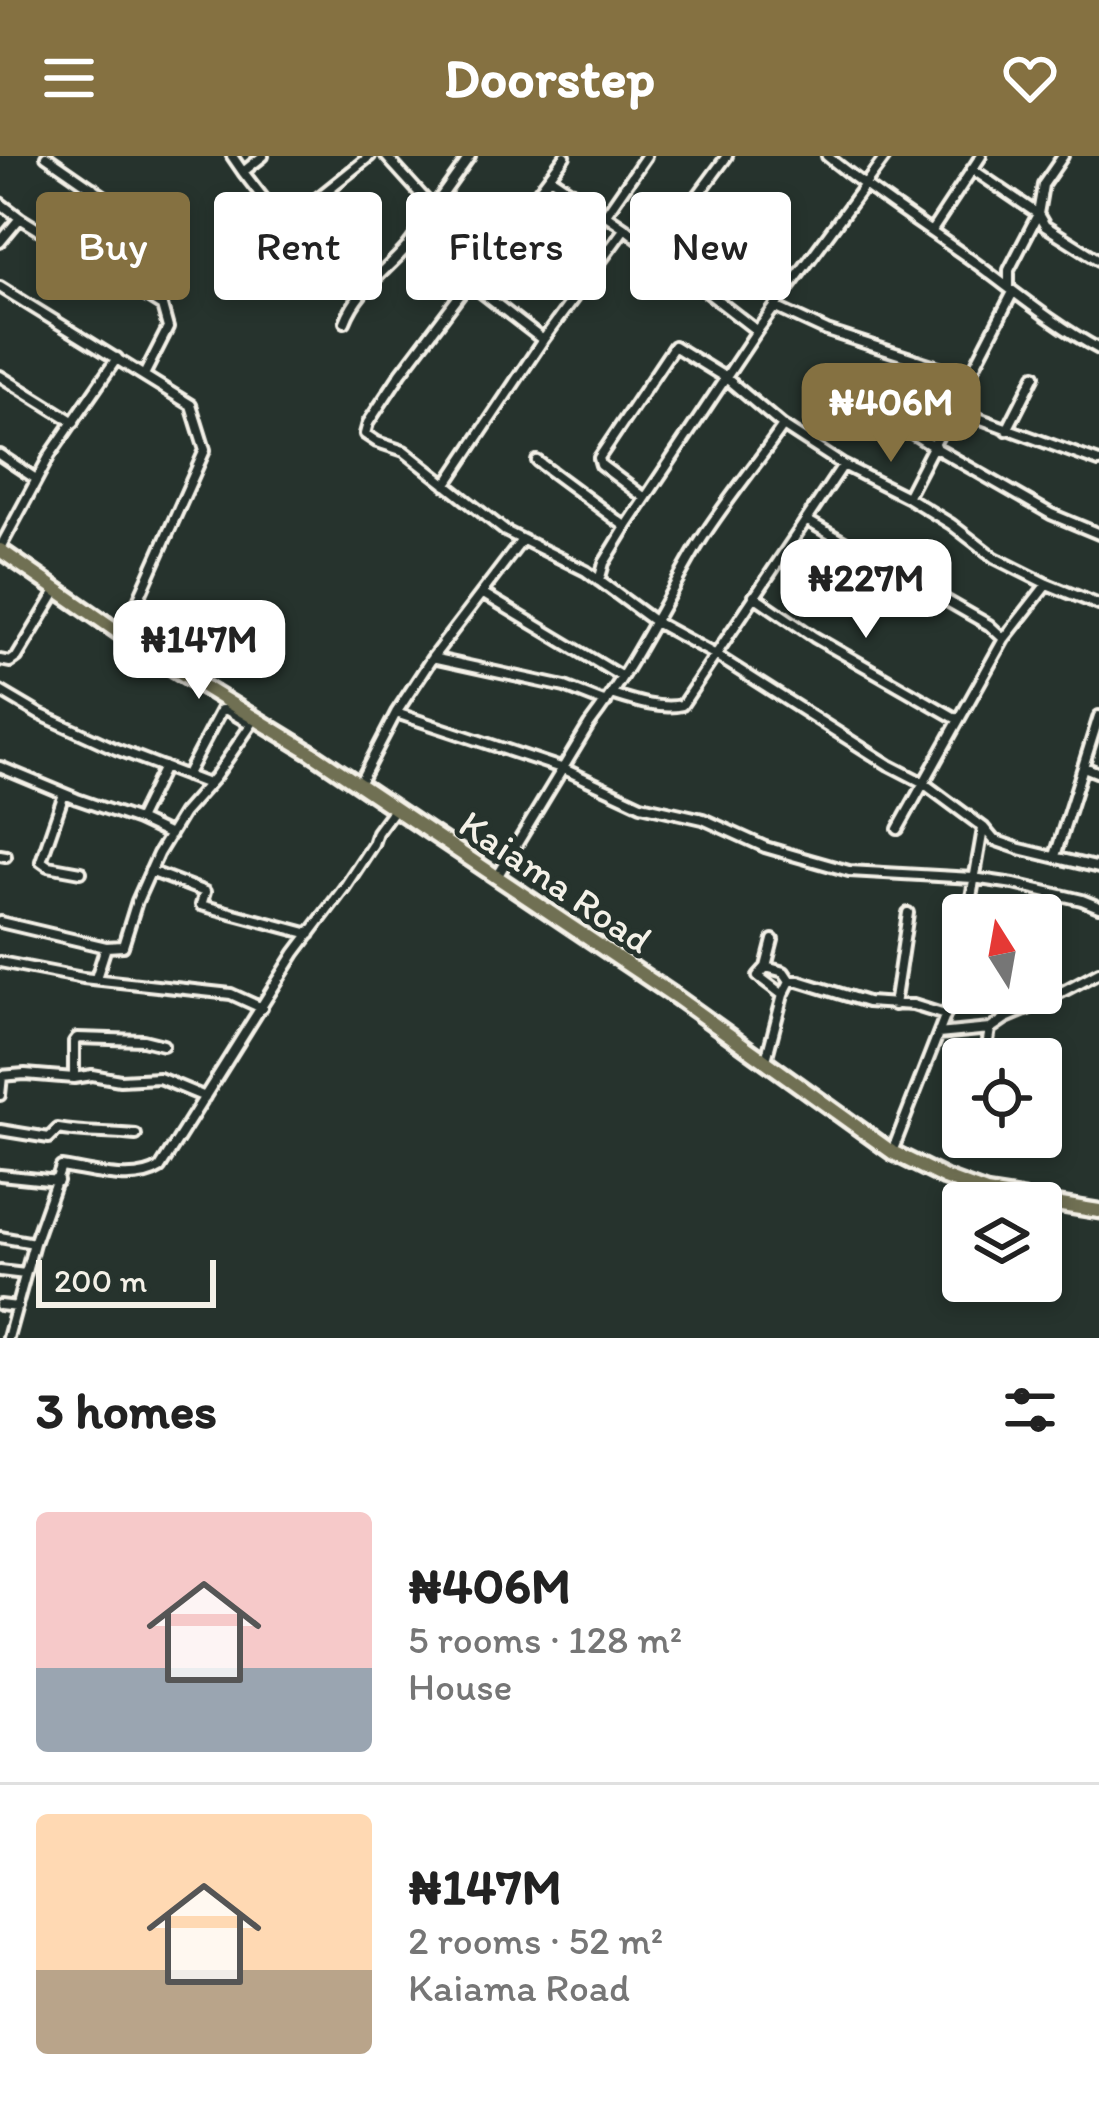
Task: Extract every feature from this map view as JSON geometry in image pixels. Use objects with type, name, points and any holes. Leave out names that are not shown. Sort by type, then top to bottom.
[{"type":"highway","name":"Kaiama Road","points":[[0,549],[150,654],[497,877],[892,1152],[986,1193],[1099,1211]]},
{"type":"street","points":[[46,156],[99,192]]},
{"type":"street","points":[[232,156],[284,225],[370,156]]},
{"type":"street","points":[[243,172],[263,156]]},
{"type":"street","points":[[386,156],[419,192]]},
{"type":"street","points":[[444,192],[470,156]]},
{"type":"street","points":[[538,192],[565,156]]},
{"type":"street","points":[[630,232],[606,214],[646,156]]},
{"type":"street","points":[[701,192],[728,156]]},
{"type":"street","points":[[827,156],[1061,328],[1099,349]]},
{"type":"street","points":[[599,581],[604,562],[626,527],[757,331],[886,156]]},
{"type":"street","points":[[931,232],[981,156]]},
{"type":"street","points":[[907,497],[1011,290],[1009,270],[1038,214],[1043,185],[1063,156]]},
{"type":"street","points":[[972,169],[1038,214],[1045,226],[1099,260]]},
{"type":"street","points":[[550,177],[573,192]]},
{"type":"street","points":[[89,192],[93,188]]},
{"type":"street","points":[[0,203],[36,228]]},
{"type":"street","points":[[0,242],[20,218]]},
{"type":"street","points":[[446,485],[625,228]]},
{"type":"street","points":[[345,322],[351,305],[406,248]]},
{"type":"street","points":[[0,287],[191,405],[205,450],[123,634]]},
{"type":"street","points":[[144,375],[168,328],[162,306],[152,300]]},
{"type":"street","points":[[456,300],[365,429],[369,437],[404,451],[505,531],[586,571],[655,622],[922,782],[994,840],[1099,868]]},
{"type":"street","points":[[492,300],[543,340]]},
{"type":"street","points":[[718,300],[757,331]]},
{"type":"street","points":[[776,308],[827,331],[967,376]]},
{"type":"street","points":[[645,498],[599,462],[674,346],[726,378],[783,426],[951,524],[995,558],[1099,605]]},
{"type":"street","points":[[0,549],[36,479],[117,358]]},
{"type":"street","points":[[1007,430],[1035,375]]},
{"type":"street","points":[[0,376],[74,422]]},
{"type":"street","points":[[883,405],[898,425],[1051,514],[1099,535]]},
{"type":"street","points":[[951,408],[1099,462]]},
{"type":"street","points":[[497,877],[698,545],[783,426]]},
{"type":"street","points":[[0,455],[36,479]]},
{"type":"street","points":[[537,461],[626,527]]},
{"type":"street","points":[[432,658],[608,698],[678,707],[843,465]]},
{"type":"street","points":[[806,520],[989,625],[1004,639]]},
{"type":"street","points":[[358,784],[432,658],[522,540]]},
{"type":"street","points":[[898,829],[1004,639],[1047,584]]},
{"type":"street","points":[[0,660],[10,662],[17,657],[58,588]]},
{"type":"street","points":[[482,593],[622,677]]},
{"type":"street","points":[[754,596],[814,638],[957,719]]},
{"type":"street","points":[[0,691],[116,749],[208,784]]},
{"type":"street","points":[[0,922],[106,947],[123,946],[137,901],[170,835],[253,721],[221,710],[186,776]]},
{"type":"street","points":[[396,713],[564,769],[641,805],[683,812],[765,848],[849,871],[973,878],[1082,899],[1099,907]]},
{"type":"street","points":[[1054,856],[1099,716]]},
{"type":"street","points":[[0,766],[170,835]]},
{"type":"street","points":[[139,820],[164,767]]},
{"type":"street","points":[[1084,767],[1099,773]]},
{"type":"street","points":[[64,794],[41,861],[80,872]]},
{"type":"street","points":[[8,1338],[61,1167],[149,1175],[160,1168],[295,953],[394,809]]},
{"type":"street","points":[[971,894],[984,828]]},
{"type":"street","points":[[150,871],[205,892],[201,905],[310,934]]},
{"type":"street","points":[[894,1005],[908,913]]},
{"type":"street","points":[[773,940],[759,979],[783,995]]},
{"type":"street","points":[[96,978],[106,947]]},
{"type":"street","points":[[0,962],[83,978],[230,994],[262,1008]]},
{"type":"street","points":[[766,967],[784,972],[790,982]]},
{"type":"street","points":[[938,1034],[990,1029],[1099,972]]},
{"type":"street","points":[[766,1060],[790,982]]},
{"type":"street","points":[[790,982],[945,1015],[892,1152]]},
{"type":"street","points":[[988,1038],[990,1029]]},
{"type":"street","points":[[74,1078],[77,1038],[163,1045]]},
{"type":"street","points":[[0,1095],[1,1076],[92,1075],[120,1080],[159,1078],[206,1097]]},
{"type":"street","points":[[0,1130],[49,1138],[58,1129],[136,1135]]},
{"type":"street","points":[[0,1175],[58,1181]]},
{"type":"street","points":[[0,1237],[34,1244]]},
{"type":"street","points":[[0,1271],[25,1274]]},
{"type":"street","points":[[0,1305],[17,1306]]}]
